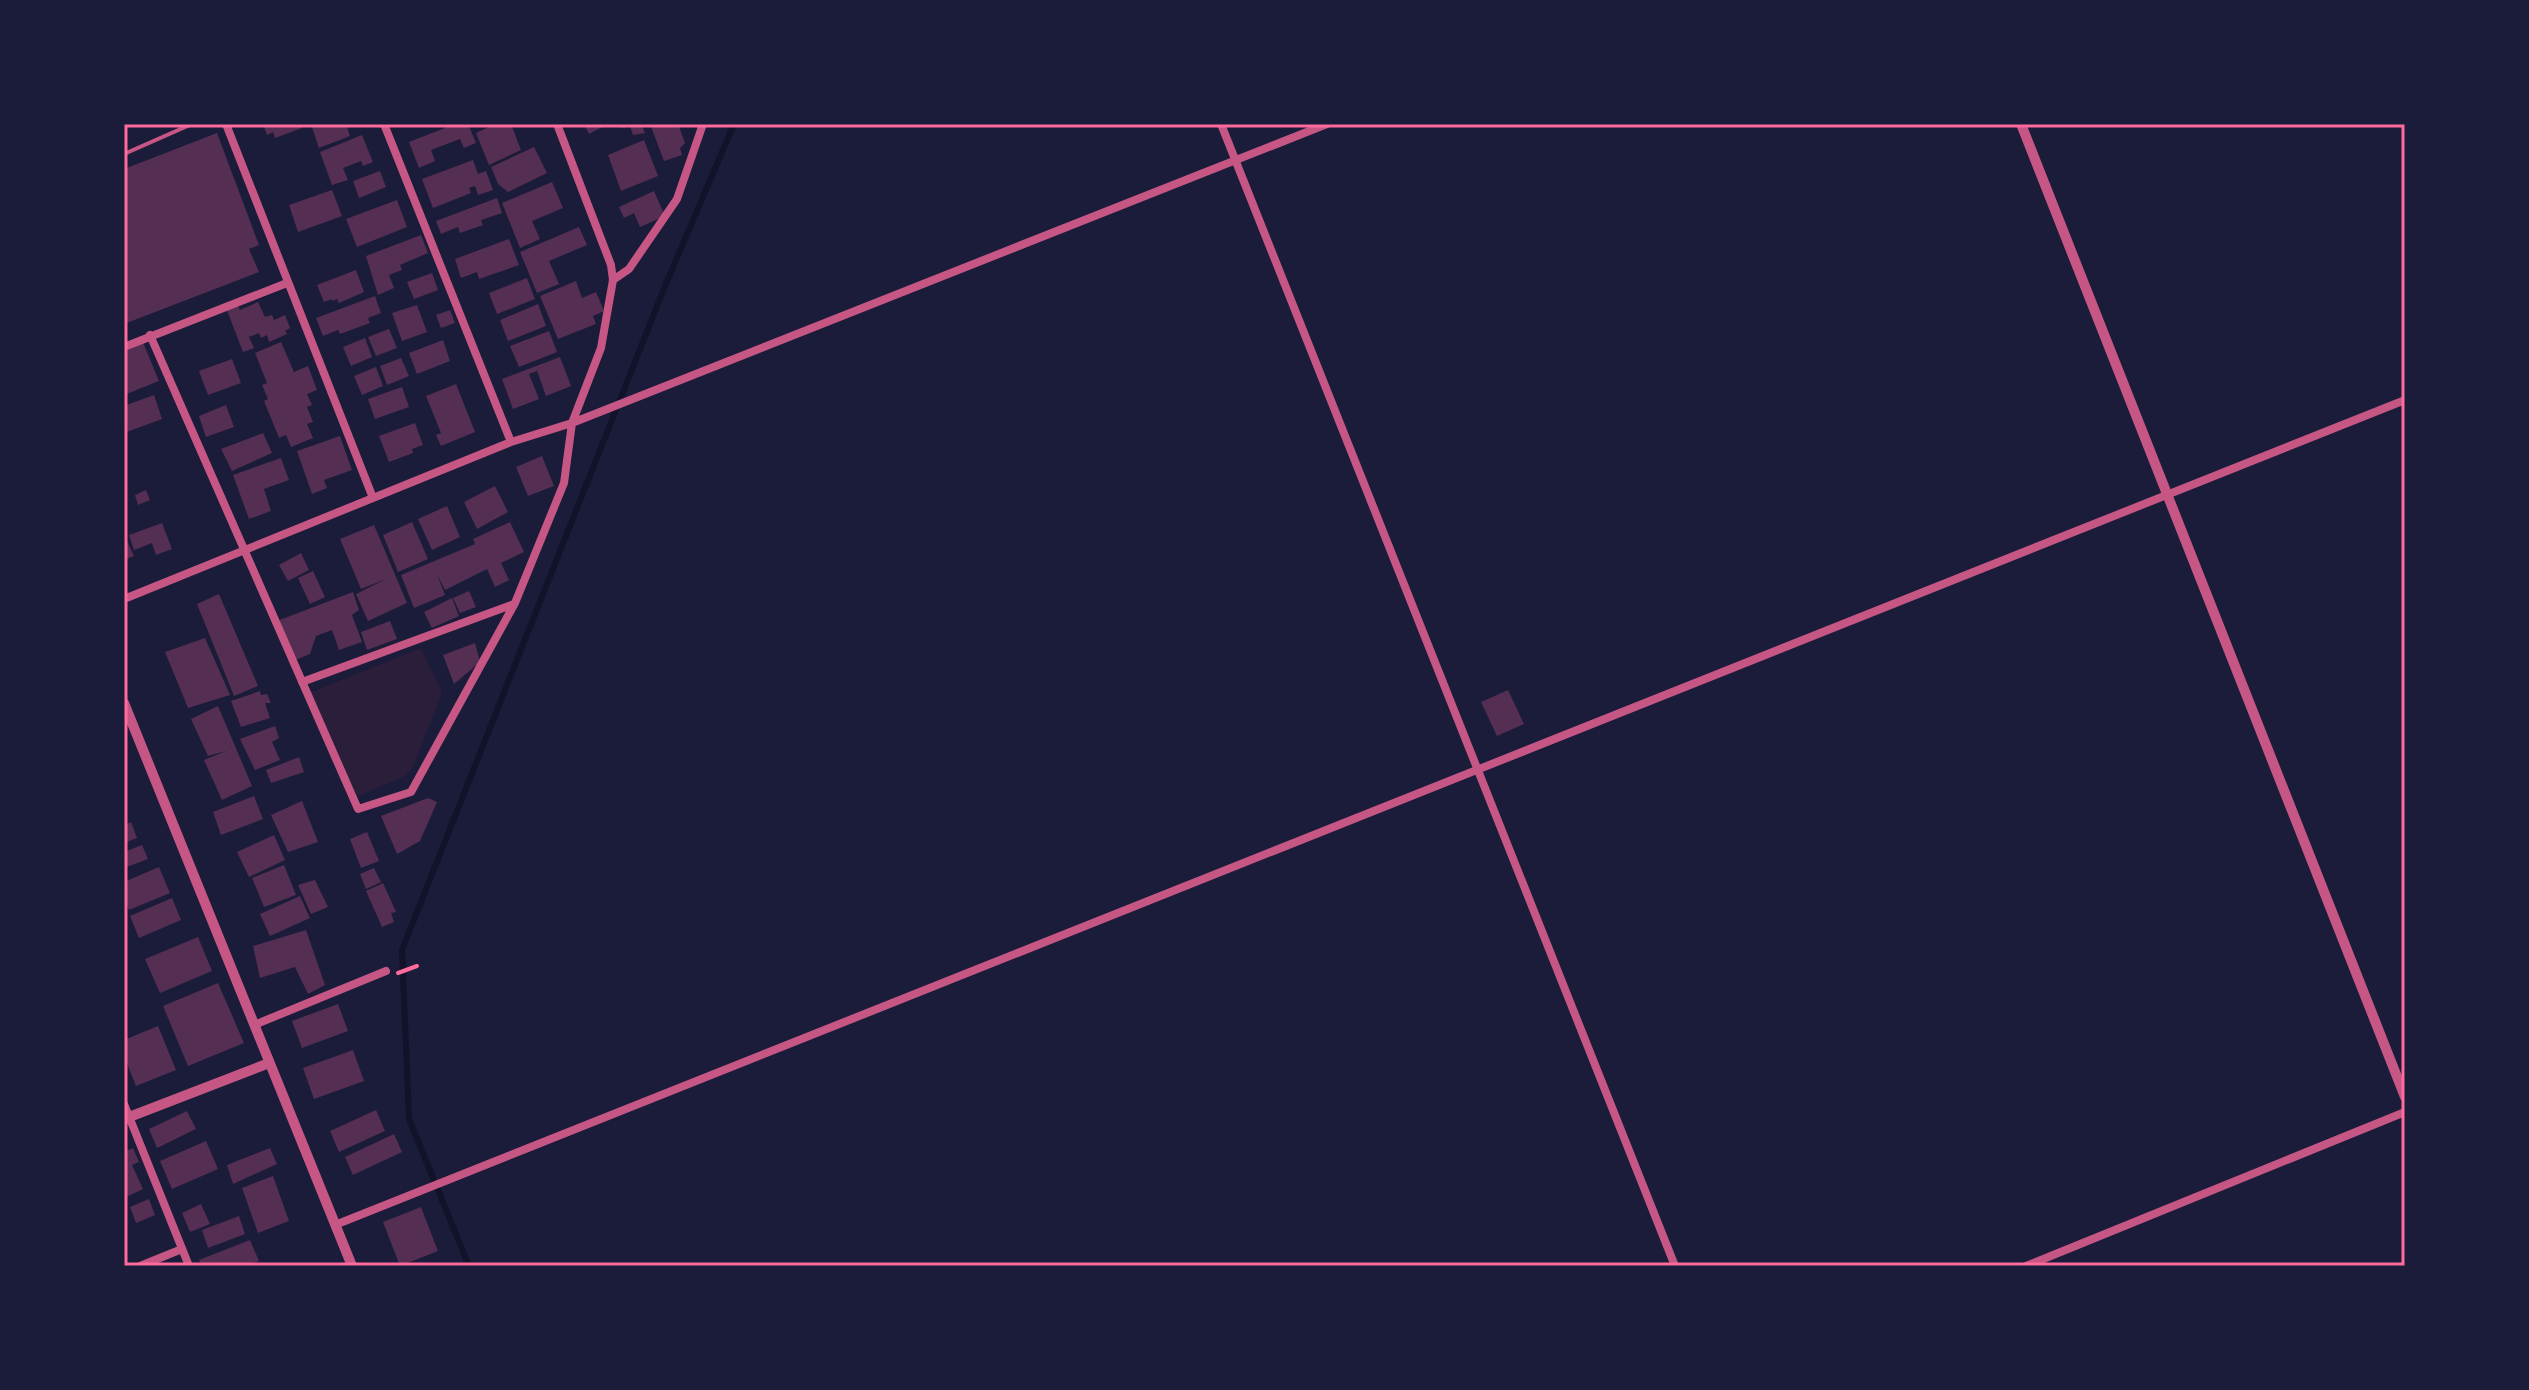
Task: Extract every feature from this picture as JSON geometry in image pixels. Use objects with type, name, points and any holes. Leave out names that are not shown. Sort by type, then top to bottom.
[{"type":"street","points":[[226,124],[373,498]]},
{"type":"street","points":[[384,124],[511,442]]},
{"type":"street","points":[[150,335],[358,809],[411,792],[515,603],[564,483],[572,423],[601,348],[613,280],[611,265],[557,124]]},
{"type":"street","points":[[613,280],[629,269],[677,199],[703,124]]},
{"type":"street","points":[[1221,124],[1675,1266]]},
{"type":"street","points":[[124,599],[511,442],[572,423],[1327,124]]},
{"type":"street","points":[[2021,124],[2405,1097]]},
{"type":"street","points":[[124,347],[287,283]]},
{"type":"street","points":[[335,1225],[2405,400]]},
{"type":"street","points":[[302,682],[515,603]]},
{"type":"street","points":[[124,703],[352,1266]]},
{"type":"street","points":[[254,1025],[391,973]]},
{"type":"street","points":[[127,1118],[269,1063]]},
{"type":"street","points":[[124,1104],[127,1118],[189,1266]]},
{"type":"street","points":[[2026,1266],[2405,1112]]},
{"type":"street","points":[[140,1266],[182,1249]]},
{"type":"lane","points":[[124,154],[192,124]]},
{"type":"path","points":[[391,973],[417,966]]},
{"type":"shaded area","points":[[421,648],[442,692],[413,767],[405,776],[359,796],[341,782],[304,695]]},
{"type":"building","points":[[263,124],[301,124],[302,128],[275,138],[273,132],[267,135]]},
{"type":"building","points":[[311,124],[346,124],[350,136],[319,148]]},
{"type":"building","points":[[455,124],[468,124],[476,143],[464,148],[460,139],[431,150],[435,161],[419,168],[409,142]]},
{"type":"building","points":[[495,124],[511,124],[521,150],[489,165],[476,133]]},
{"type":"building","points":[[584,124],[608,124],[589,134]]},
{"type":"building","points":[[618,124],[641,124],[645,133],[633,135],[630,126],[622,128]]},
{"type":"building","points":[[650,124],[678,124],[685,143],[680,148],[682,155],[664,161]]},
{"type":"building","points":[[217,133],[259,245],[249,249],[259,272],[124,324],[124,169]]},
{"type":"building","points":[[362,135],[373,162],[363,166],[361,161],[343,168],[348,180],[332,185],[320,152]]},
{"type":"building","points":[[644,140],[658,176],[621,191],[608,155]]},
{"type":"building","points":[[534,147],[547,173],[508,192],[498,184],[491,167]]},
{"type":"building","points":[[473,160],[478,174],[486,171],[493,190],[478,195],[475,186],[469,188],[471,193],[433,208],[422,179]]},
{"type":"building","points":[[380,171],[386,187],[359,198],[353,181]]},
{"type":"building","points":[[552,182],[563,208],[532,221],[540,239],[520,248],[502,203]]},
{"type":"building","points":[[332,190],[342,216],[298,232],[289,205]]},
{"type":"building","points":[[654,191],[665,216],[640,227],[634,213],[624,218],[619,207]]},
{"type":"building","points":[[497,198],[502,213],[481,220],[483,225],[460,233],[458,227],[441,234],[436,221]]},
{"type":"building","points":[[397,200],[407,227],[357,247],[346,219]]},
{"type":"building","points":[[579,227],[587,245],[549,261],[559,284],[537,293],[520,252]]},
{"type":"building","points":[[421,235],[428,253],[400,265],[402,270],[389,275],[394,288],[378,295],[366,256]]},
{"type":"building","points":[[509,239],[519,265],[479,279],[477,272],[461,278],[455,259]]},
{"type":"building","points":[[356,270],[364,292],[339,303],[337,299],[324,302],[317,285]]},
{"type":"building","points":[[432,273],[438,290],[414,299],[407,282]]},
{"type":"building","points":[[527,278],[535,299],[497,314],[489,293]]},
{"type":"building","points":[[576,281],[582,298],[596,292],[604,311],[593,316],[596,324],[558,339],[540,296]]},
{"type":"building","points":[[375,296],[381,313],[368,318],[370,323],[340,334],[338,330],[323,336],[316,318]]},
{"type":"building","points":[[236,301],[240,310],[258,302],[265,317],[272,315],[274,320],[285,315],[290,328],[285,331],[287,334],[269,342],[267,335],[261,338],[259,333],[249,337],[254,348],[243,352],[225,305]]},
{"type":"building","points":[[538,304],[546,326],[508,341],[500,320]]},
{"type":"building","points":[[417,305],[427,332],[402,341],[392,313]]},
{"type":"building","points":[[450,310],[455,323],[441,328],[436,315]]},
{"type":"building","points":[[389,329],[397,348],[376,356],[368,337]]},
{"type":"building","points":[[549,331],[557,352],[519,367],[510,346]]},
{"type":"building","points":[[365,338],[372,357],[351,366],[343,347]]},
{"type":"building","points":[[142,340],[159,381],[124,395],[124,347]]},
{"type":"building","points":[[443,340],[450,361],[417,374],[409,353]]},
{"type":"building","points":[[281,342],[294,372],[308,366],[317,390],[307,394],[312,405],[307,407],[313,422],[307,424],[313,438],[291,447],[286,435],[279,438],[264,401],[268,399],[262,385],[267,383],[255,353]]},
{"type":"building","points":[[560,357],[571,386],[546,396],[537,371],[529,374],[539,399],[513,409],[502,379]]},
{"type":"building","points":[[401,358],[409,376],[387,385],[380,366]]},
{"type":"building","points":[[232,359],[241,383],[208,395],[199,371]]},
{"type":"building","points":[[376,367],[383,386],[362,395],[354,376]]},
{"type":"building","points":[[456,384],[475,432],[441,446],[436,435],[441,433],[426,396]]},
{"type":"building","points":[[402,387],[409,407],[375,419],[368,399]]},
{"type":"building","points":[[154,395],[162,419],[124,433],[124,406]]},
{"type":"building","points":[[226,405],[234,427],[206,437],[199,416]]},
{"type":"building","points":[[415,423],[423,445],[412,449],[413,453],[389,462],[379,436]]},
{"type":"building","points":[[263,433],[272,453],[232,471],[221,449]]},
{"type":"building","points":[[340,436],[352,470],[324,480],[327,488],[312,494],[297,451]]},
{"type":"building","points":[[542,456],[554,486],[528,496],[516,467]]},
{"type":"building","points":[[281,458],[289,480],[264,489],[271,511],[249,519],[233,475]]},
{"type":"building","points":[[495,486],[508,512],[477,529],[464,502]]},
{"type":"building","points":[[146,490],[150,500],[138,505],[135,495]]},
{"type":"building","points":[[447,506],[460,537],[432,550],[418,519]]},
{"type":"building","points":[[412,522],[428,559],[398,572],[383,535]]},
{"type":"building","points":[[510,522],[524,552],[501,563],[509,580],[495,587],[487,569],[445,590],[437,574],[445,595],[414,608],[401,575],[475,544],[473,539]]},
{"type":"building","points":[[162,523],[172,549],[156,555],[152,543],[134,550],[129,535]]},
{"type":"building","points":[[374,525],[407,603],[368,621],[356,594],[386,579],[361,589],[340,539]]},
{"type":"building","points":[[124,540],[134,556],[124,560]]},
{"type":"building","points":[[301,553],[309,570],[288,581],[279,565]]},
{"type":"building","points":[[313,571],[325,597],[310,604],[298,578]]},
{"type":"building","points":[[469,591],[476,607],[460,613],[453,598]]},
{"type":"building","points":[[353,592],[359,610],[352,615],[362,642],[339,650],[332,630],[316,636],[310,654],[293,661],[277,621]]},
{"type":"building","points":[[219,594],[258,686],[234,696],[197,604]]},
{"type":"building","points":[[452,598],[459,616],[432,628],[424,612]]},
{"type":"building","points":[[390,621],[397,639],[367,650],[361,632]]},
{"type":"building","points":[[205,638],[230,695],[188,708],[165,652]]},
{"type":"building","points":[[475,643],[480,662],[454,684],[443,655]]},
{"type":"building","points":[[1508,690],[1524,724],[1497,736],[1481,702]]},
{"type":"building","points":[[260,691],[261,695],[267,694],[271,703],[265,703],[270,718],[241,727],[231,701]]},
{"type":"building","points":[[218,706],[252,786],[222,800],[204,760],[226,751],[208,756],[191,719]]},
{"type":"building","points":[[275,726],[279,738],[272,742],[280,760],[255,770],[240,739]]},
{"type":"building","points":[[299,757],[304,772],[271,783],[266,770]]},
{"type":"building","points":[[254,796],[263,819],[221,835],[213,812]]},
{"type":"building","points":[[428,798],[437,802],[420,841],[397,854],[381,816]]},
{"type":"building","points":[[302,801],[318,842],[288,852],[271,815]]},
{"type":"building","points":[[131,822],[137,838],[124,843],[124,825]]},
{"type":"building","points":[[367,832],[379,861],[361,868],[350,839]]},
{"type":"building","points":[[274,835],[285,860],[249,877],[237,852]]},
{"type":"building","points":[[142,845],[148,859],[124,868],[124,852]]},
{"type":"building","points":[[284,865],[296,895],[264,907],[252,878]]},
{"type":"building","points":[[159,867],[170,893],[129,910],[124,898],[124,882]]},
{"type":"building","points":[[374,868],[381,882],[366,889],[360,874]]},
{"type":"building","points":[[315,880],[328,907],[311,914],[298,885]]},
{"type":"building","points":[[383,883],[396,912],[391,913],[394,922],[382,927],[366,891]]},
{"type":"building","points":[[300,896],[310,918],[270,936],[260,914]]},
{"type":"building","points":[[172,898],[181,920],[139,938],[130,916]]},
{"type":"building","points":[[306,930],[325,985],[308,994],[295,967],[260,978],[253,946]]},
{"type":"building","points":[[198,937],[212,971],[160,993],[145,959]]},
{"type":"building","points":[[218,983],[244,1043],[188,1066],[163,1006]]},
{"type":"building","points":[[338,1004],[348,1031],[302,1048],[292,1021]]},
{"type":"building","points":[[158,1026],[176,1070],[136,1086],[124,1056],[124,1040]]},
{"type":"building","points":[[353,1050],[364,1081],[314,1099],[303,1068]]},
{"type":"building","points":[[376,1110],[385,1131],[339,1152],[330,1131]]},
{"type":"building","points":[[187,1111],[196,1129],[157,1148],[149,1129]]},
{"type":"building","points":[[394,1134],[402,1152],[353,1175],[345,1157]]},
{"type":"building","points":[[206,1141],[218,1169],[172,1189],[160,1161]]},
{"type":"building","points":[[133,1148],[139,1162],[132,1165],[143,1189],[124,1198],[124,1152]]},
{"type":"building","points":[[270,1148],[277,1164],[233,1184],[227,1165]]},
{"type":"building","points":[[273,1176],[289,1221],[258,1233],[242,1188]]},
{"type":"building","points":[[149,1199],[155,1215],[136,1223],[130,1207]]},
{"type":"building","points":[[201,1204],[210,1224],[190,1232],[182,1213]]},
{"type":"building","points":[[421,1207],[438,1251],[400,1266],[383,1222]]},
{"type":"building","points":[[239,1216],[245,1234],[208,1248],[202,1230]]},
{"type":"building","points":[[250,1240],[259,1261],[245,1266],[202,1266],[199,1260]]},
{"type":"waterway","points":[[469,1266],[409,1119],[402,950],[665,286],[734,124]]}]
